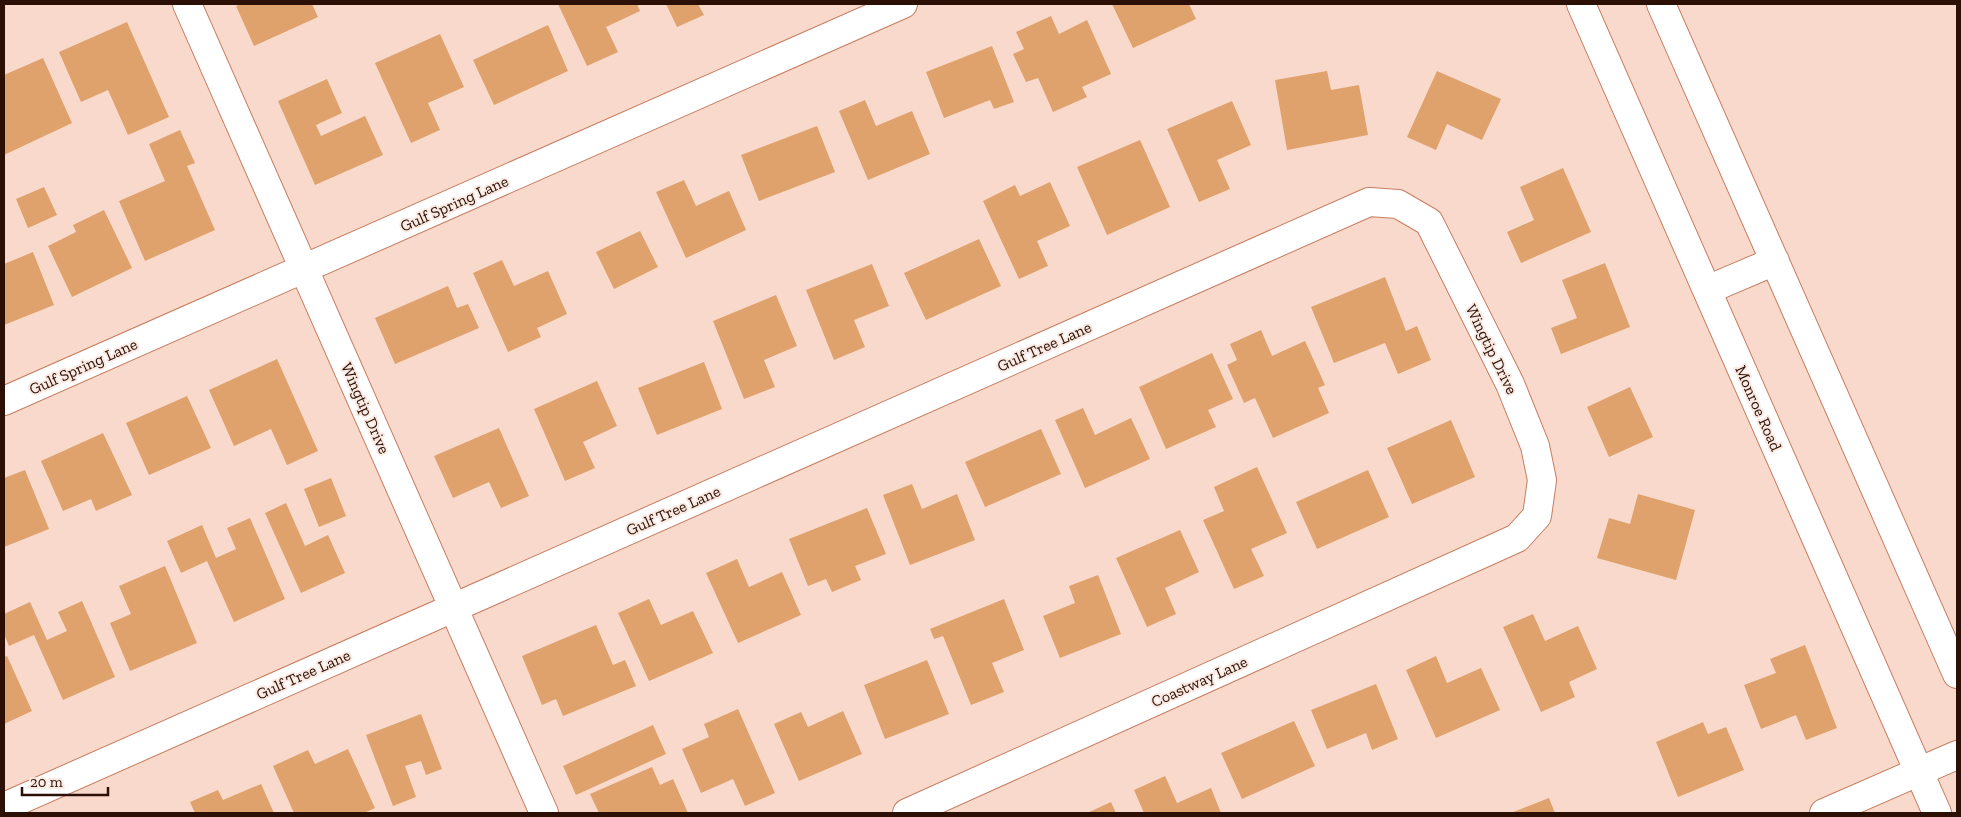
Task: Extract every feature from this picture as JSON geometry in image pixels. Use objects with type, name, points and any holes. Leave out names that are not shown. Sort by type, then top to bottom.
[{"type":"street","name":"Wingtip Drive","points":[[187,4],[544,813]]},
{"type":"street","name":"Gulf Spring Lane","points":[[4,401],[903,4]]},
{"type":"street","name":"Monroe Road","points":[[1581,4],[1937,813]]},
{"type":"street","points":[[1661,4],[1957,674]]},
{"type":"street","name":"Wingtip Drive","points":[[1343,214],[1369,202],[1398,204],[1429,222],[1510,384],[1536,446],[1542,480],[1537,516],[1517,538],[1492,549]]},
{"type":"street","name":"Gulf Tree Lane","points":[[4,807],[1343,214]]},
{"type":"street","points":[[1707,290],[1775,261]]},
{"type":"street","name":"Coastway Lane","points":[[907,813],[1492,549]]},
{"type":"street","points":[[1824,813],[1957,755]]},
{"type":"building","points":[[242,4],[312,4],[318,17],[254,46],[236,6]]},
{"type":"building","points":[[558,4],[637,4],[640,11],[606,27],[618,52],[587,66]]},
{"type":"building","points":[[666,4],[698,4],[704,15],[677,27]]},
{"type":"building","points":[[1112,4],[1189,4],[1196,19],[1133,48]]},
{"type":"building","points":[[1051,16],[1059,34],[1087,20],[1111,74],[1082,87],[1087,97],[1053,112],[1038,78],[1026,82],[1013,54],[1024,49],[1016,32]]},
{"type":"building","points":[[127,22],[169,117],[128,135],[108,90],[81,102],[59,52]]},
{"type":"building","points":[[548,25],[568,71],[494,105],[473,60]]},
{"type":"building","points":[[440,34],[464,87],[428,103],[440,130],[411,143],[375,63]]},
{"type":"building","points":[[992,46],[1014,102],[994,109],[990,100],[944,118],[926,72]]},
{"type":"building","points":[[43,58],[72,123],[4,155],[4,75]]},
{"type":"building","points":[[1327,71],[1331,90],[1359,85],[1368,135],[1287,150],[1275,80]]},
{"type":"building","points":[[1437,71],[1501,99],[1482,140],[1447,124],[1436,150],[1407,137]]},
{"type":"building","points":[[327,79],[342,113],[316,125],[321,136],[365,116],[383,155],[315,185],[278,101]]},
{"type":"building","points":[[865,100],[876,126],[912,111],[930,154],[868,180],[839,111]]},
{"type":"building","points":[[1232,101],[1251,145],[1217,160],[1230,189],[1199,202],[1167,129]]},
{"type":"building","points":[[817,126],[835,172],[759,201],[741,155]]},
{"type":"building","points":[[180,130],[195,163],[187,166],[215,230],[145,261],[119,201],[165,181],[149,144]]},
{"type":"building","points":[[1140,140],[1170,207],[1107,235],[1077,167]]},
{"type":"building","points":[[1563,168],[1591,232],[1521,263],[1507,232],[1534,220],[1520,187]]},
{"type":"building","points":[[684,180],[696,206],[729,191],[746,230],[686,258],[656,192]]},
{"type":"building","points":[[1050,182],[1070,226],[1037,241],[1048,266],[1019,279],[983,201],[1015,185],[1020,196]]},
{"type":"building","points":[[44,187],[57,215],[28,228],[16,199]]},
{"type":"building","points":[[104,210],[132,268],[72,297],[48,246],[76,232],[73,225]]},
{"type":"building","points":[[640,231],[658,267],[614,289],[596,252]]},
{"type":"building","points":[[979,239],[1001,286],[926,320],[904,273]]},
{"type":"building","points":[[33,252],[54,305],[4,325],[4,264]]},
{"type":"building","points":[[502,260],[514,286],[548,271],[567,314],[537,328],[541,337],[508,352],[473,273]]},
{"type":"building","points":[[1605,263],[1630,327],[1561,354],[1551,328],[1577,318],[1562,280]]},
{"type":"building","points":[[872,264],[889,306],[854,320],[865,347],[834,360],[806,290]]},
{"type":"building","points":[[1385,277],[1406,331],[1417,326],[1431,360],[1398,374],[1385,343],[1334,363],[1311,307]]},
{"type":"building","points":[[448,286],[457,308],[468,304],[479,328],[395,364],[375,318]]},
{"type":"building","points":[[776,295],[797,346],[764,360],[775,387],[744,399],[713,321]]},
{"type":"building","points":[[1261,330],[1272,356],[1305,341],[1325,385],[1318,388],[1329,413],[1273,438],[1255,398],[1244,403],[1227,365],[1237,360],[1230,344]]},
{"type":"building","points":[[1212,353],[1233,399],[1208,410],[1216,427],[1166,449],[1139,387]]},
{"type":"building","points":[[277,359],[318,451],[287,465],[271,429],[234,446],[209,390]]},
{"type":"building","points":[[704,362],[722,409],[657,435],[638,388]]},
{"type":"building","points":[[597,381],[617,426],[583,442],[595,468],[565,481],[534,409]]},
{"type":"building","points":[[1630,387],[1653,437],[1609,457],[1587,407]]},
{"type":"building","points":[[187,396],[211,448],[149,475],[126,423]]},
{"type":"building","points":[[1083,408],[1095,435],[1131,418],[1150,459],[1085,488],[1055,420]]},
{"type":"building","points":[[1451,420],[1475,477],[1412,504],[1387,448]]},
{"type":"building","points":[[499,428],[529,496],[501,508],[489,482],[453,498],[434,456]]},
{"type":"building","points":[[1041,429],[1061,474],[985,507],[965,462]]},
{"type":"building","points":[[103,433],[132,495],[96,511],[91,499],[63,511],[41,461]]},
{"type":"building","points":[[1257,467],[1287,533],[1251,549],[1264,576],[1234,589],[1203,520],[1224,511],[1214,487]]},
{"type":"building","points":[[25,470],[49,529],[4,547],[4,478]]},
{"type":"building","points":[[1368,470],[1389,517],[1317,549],[1296,502]]},
{"type":"building","points":[[331,478],[346,516],[319,527],[304,489]]},
{"type":"building","points":[[912,484],[922,509],[957,494],[975,540],[910,565],[883,495]]},
{"type":"building","points":[[1638,494],[1695,510],[1676,580],[1597,558],[1609,518],[1630,524]]},
{"type":"building","points":[[286,503],[305,546],[328,535],[345,573],[301,593],[265,513]]},
{"type":"building","points":[[867,508],[886,554],[855,566],[861,580],[832,592],[826,579],[808,586],[789,539]]},
{"type":"building","points":[[250,518],[285,599],[234,622],[207,561],[181,573],[167,541],[202,525],[216,558],[236,549],[227,528]]},
{"type":"building","points":[[1180,530],[1199,572],[1165,588],[1176,614],[1147,627],[1116,558]]},
{"type":"building","points":[[737,559],[749,587],[782,572],[801,615],[738,643],[706,573]]},
{"type":"building","points":[[165,566],[197,643],[130,671],[110,623],[131,614],[119,586]]},
{"type":"building","points":[[1098,575],[1121,634],[1060,658],[1043,616],[1075,603],[1069,586]]},
{"type":"building","points":[[649,599],[661,625],[693,611],[713,653],[649,681],[618,613]]},
{"type":"building","points":[[1004,599],[1024,650],[992,663],[1004,692],[971,705],[943,636],[934,639],[930,629]]},
{"type":"building","points":[[82,601],[115,677],[63,700],[34,635],[9,646],[4,634],[4,614],[30,602],[47,640],[67,631],[58,612]]},
{"type":"building","points":[[1533,614],[1545,641],[1578,626],[1597,669],[1569,682],[1575,697],[1541,712],[1503,627]]},
{"type":"building","points":[[596,625],[613,665],[625,660],[636,686],[563,716],[556,699],[542,705],[522,656]]},
{"type":"building","points":[[1805,645],[1837,728],[1806,740],[1796,715],[1761,729],[1744,685],[1776,673],[1770,659]]},
{"type":"building","points":[[7,656],[32,711],[4,724],[4,657]]},
{"type":"building","points":[[1436,656],[1447,683],[1481,668],[1500,710],[1436,738],[1406,670]]},
{"type":"building","points":[[927,660],[949,714],[885,739],[864,685]]},
{"type":"building","points":[[1376,684],[1398,739],[1372,750],[1366,733],[1327,749],[1311,710]]},
{"type":"building","points":[[738,709],[775,793],[745,806],[733,779],[701,793],[682,749],[709,737],[704,724]]},
{"type":"building","points":[[843,711],[862,754],[799,781],[774,724],[801,712],[808,727]]},
{"type":"building","points":[[421,714],[442,769],[426,775],[421,761],[405,766],[416,797],[393,806],[366,735]]},
{"type":"building","points":[[1294,721],[1315,766],[1242,799],[1221,753]]},
{"type":"building","points":[[1703,722],[1708,734],[1726,727],[1744,770],[1678,797],[1656,742]]},
{"type":"building","points":[[653,725],[666,754],[576,795],[563,766]]},
{"type":"building","points":[[348,749],[375,808],[364,813],[294,813],[273,766],[308,750],[315,764]]},
{"type":"building","points":[[652,767],[660,785],[673,779],[688,813],[599,813],[590,794]]},
{"type":"building","points":[[1165,776],[1177,803],[1211,788],[1221,813],[1144,813],[1134,790]]},
{"type":"building","points":[[261,784],[274,813],[195,813],[190,802],[218,790],[223,800]]},
{"type":"building","points":[[1549,798],[1555,813],[1511,813]]},
{"type":"building","points":[[1111,802],[1116,813],[1087,813]]}]
